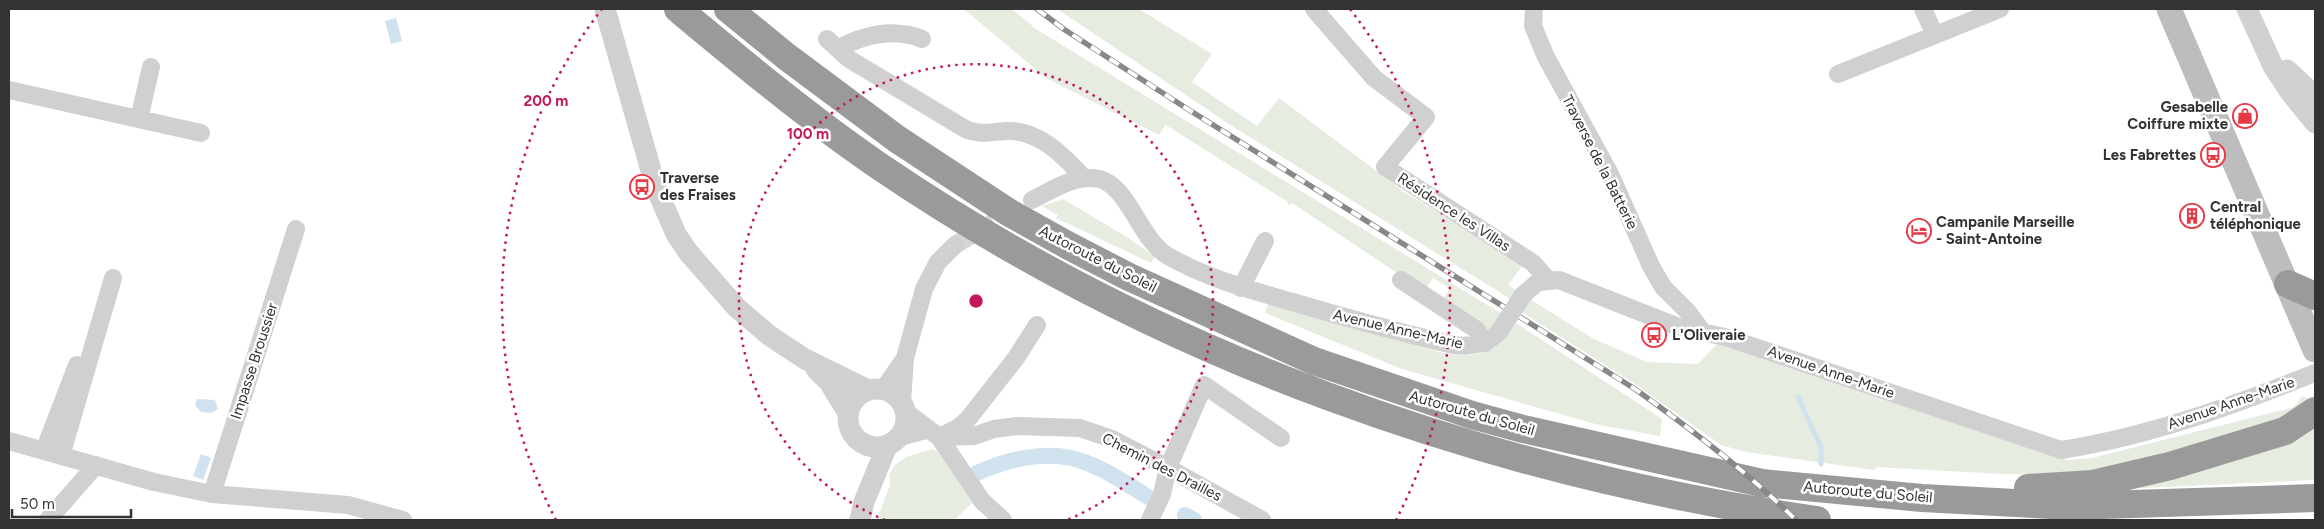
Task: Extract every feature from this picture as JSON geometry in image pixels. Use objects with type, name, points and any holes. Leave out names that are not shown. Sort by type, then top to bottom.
[{"type":"highway","name":"Autoroute du Soleil","points":[[678,9],[767,83],[879,166],[992,237],[1149,322],[1308,390],[1412,427],[1509,457],[1687,496],[1817,520]]},
{"type":"highway","name":"Autoroute du Soleil","points":[[728,9],[787,57],[896,139],[1008,212],[1128,277],[1314,361],[1405,394],[1523,429],[1762,482],[1967,501],[2071,506],[2315,498]]},
{"type":"highway","points":[[2288,284],[2315,296]]},
{"type":"highway","points":[[1819,488],[1976,490],[2092,484],[2170,466],[2262,439],[2295,426],[2315,411]]},
{"type":"highway","points":[[1767,512],[1800,520]]},
{"type":"main road","points":[[2169,9],[2315,350]]},
{"type":"street","points":[[605,9],[656,188],[676,234],[688,252],[736,308],[784,347],[805,359],[876,390],[893,394],[904,407],[934,433],[982,501],[1003,520]]},
{"type":"street","name":"Résidence les Villas","points":[[1314,9],[1374,78],[1426,117],[1385,167],[1533,263],[1548,280]]},
{"type":"street","name":"Traverse de la Batterie","points":[[1534,9],[1532,26],[1539,42],[1610,174],[1651,266],[1663,287],[1692,317],[1702,331]]},
{"type":"street","points":[[1923,9],[1935,35]]},
{"type":"street","points":[[1838,74],[2000,9]]},
{"type":"street","points":[[2247,9],[2262,38],[2273,66],[2290,92],[2315,123]]},
{"type":"street","points":[[922,39],[908,33],[891,33],[832,44],[849,60],[967,130],[984,135],[1006,131],[1026,132],[1062,154],[1084,178],[1070,182],[1032,200]]},
{"type":"street","points":[[2262,38],[2281,64],[2313,94]]},
{"type":"street","points":[[139,119],[151,66]]},
{"type":"street","points":[[9,90],[201,132]]},
{"type":"street","name":"Avenue Anne-Marie","points":[[1084,178],[1099,179],[1112,184],[1151,242],[1166,255],[1241,288],[1436,341],[1464,346],[1485,343],[1499,332],[1523,295],[1538,282],[1559,280],[1681,328],[1725,337],[2061,450],[2101,444],[2177,424],[2266,393],[2315,373]]},
{"type":"street","name":"Impasse Broussier","points":[[212,494],[296,229]]},
{"type":"street","points":[[1241,288],[1265,241]]},
{"type":"street","points":[[862,511],[894,442],[906,425],[904,407],[905,358],[924,289],[938,262],[955,246]]},
{"type":"street","points":[[52,453],[113,278]]},
{"type":"street","points":[[1401,280],[1477,330],[1485,343]]},
{"type":"street","points":[[52,453],[98,291]]},
{"type":"street","points":[[905,358],[876,390],[859,395],[852,403],[848,413],[848,425],[853,436],[862,444],[874,448],[959,427],[968,419],[1016,358],[1037,325]]},
{"type":"street","points":[[805,359],[829,382],[848,413]]},
{"type":"street","points":[[1150,520],[1162,494],[1168,468],[1204,385],[1280,438]]},
{"type":"street","name":"Chemin des Drailles","points":[[934,433],[974,436],[994,429],[1016,426],[1063,426],[1095,433],[1168,468],[1262,520]]},
{"type":"street","points":[[9,441],[154,482],[212,494],[348,504],[403,520]]},
{"type":"street","points":[[862,444],[862,511]]},
{"type":"street","points":[[48,520],[101,467]]},
{"type":"street","points":[[60,520],[101,467]]},
{"type":"shaded area","points":[[964,9],[1012,9],[1036,29],[1502,314],[1493,328],[1489,330],[1444,298],[1450,288],[1433,278],[1424,291],[1292,203],[1289,206],[1288,202],[1169,127],[1165,125],[1159,135],[1046,78]]},
{"type":"shaded area","points":[[1057,9],[1139,9],[1212,54],[1192,82],[1257,126],[1279,98],[1403,191],[1523,265],[1508,285],[1517,291],[1512,300],[1232,126]]},
{"type":"shaded area","points":[[1063,199],[1127,237],[1155,257],[1151,263],[1056,218],[1058,215],[1042,206]]},
{"type":"shaded area","points":[[1528,298],[1594,339],[1647,362],[1698,364],[1717,344],[2044,454],[2068,460],[2092,458],[2294,407],[2302,396],[2309,399],[2298,415],[2101,474],[2003,474],[1877,467],[1874,470],[1746,452],[1721,445],[1635,384],[1520,311]]},
{"type":"shaded area","points":[[1268,304],[1447,354],[1460,355],[1479,353],[1493,346],[1513,321],[1662,419],[1660,436],[1599,425],[1399,368],[1265,313]]},
{"type":"shaded area","points":[[2315,422],[2315,480],[2118,489]]},
{"type":"shaded area","points":[[932,449],[938,452],[972,503],[955,520],[877,520],[890,485],[889,475],[895,465],[906,457]]},
{"type":"water","points":[[396,18],[402,41],[391,44],[385,21]]},
{"type":"water","points":[[197,399],[215,400],[218,409],[211,413],[201,412],[195,405]]},
{"type":"water","points":[[201,454],[211,458],[203,480],[193,476]]},
{"type":"waterway","points":[[1798,397],[1821,447],[1821,464]]},
{"type":"waterway","points":[[977,473],[990,467],[1019,459],[1049,456],[1063,457],[1078,460],[1099,468],[1148,497]]},
{"type":"waterway","points":[[1185,515],[1194,520]]},
{"type":"tunnel","points":[[955,245],[1016,209]]},
{"type":"railway","points":[[1037,9],[1065,30],[1186,108],[1635,389],[1718,452],[1796,520]]},
{"type":"place","name":"Gesabelle Coiffure mixte","points":[[2245,116]]},
{"type":"place","name":"Les Fabrettes","points":[[2213,155]]},
{"type":"place","name":"Traverse des Fraises","points":[[642,187]]},
{"type":"place","name":"Central téléphonique","points":[[2192,216]]},
{"type":"place","name":"Campanile Marseille - Saint-Antoine","points":[[1919,231]]},
{"type":"place","name":"L'Oliveraie","points":[[1654,335]]}]
